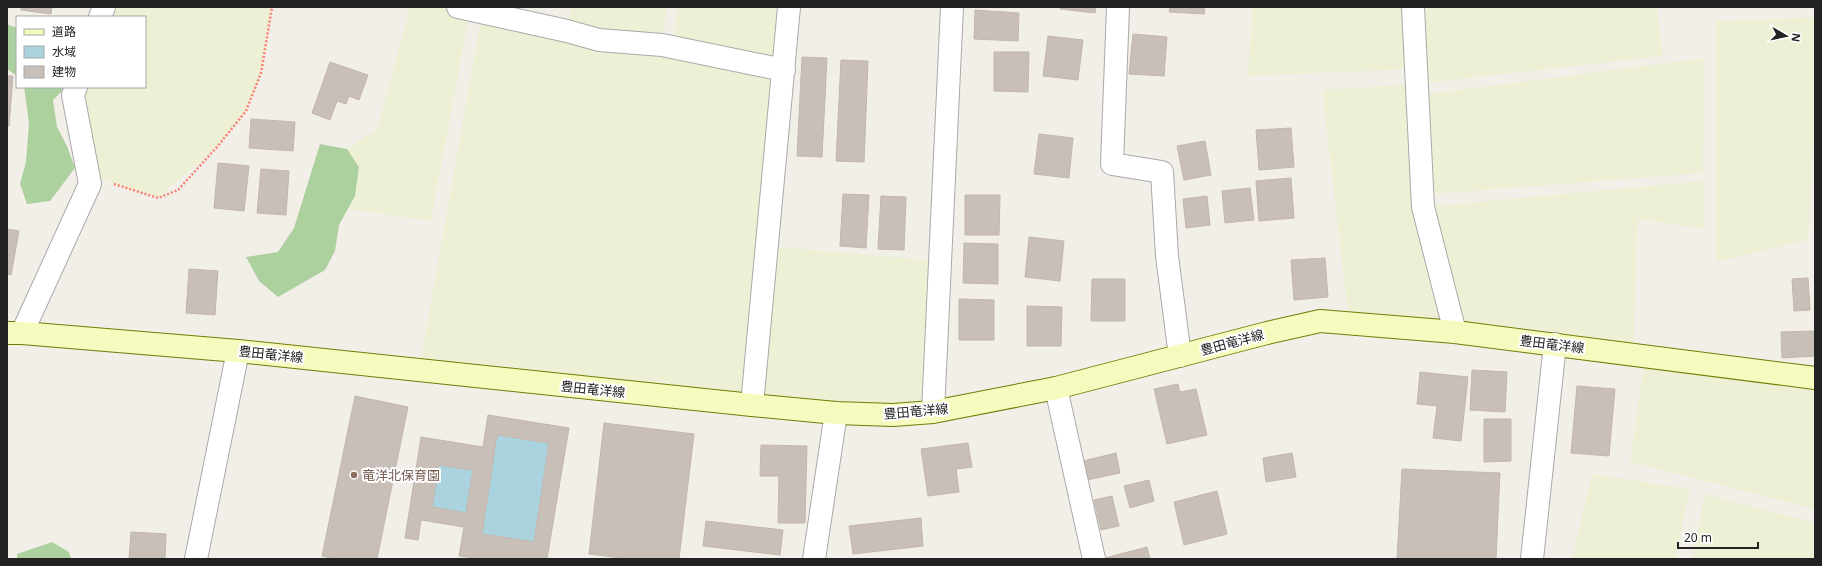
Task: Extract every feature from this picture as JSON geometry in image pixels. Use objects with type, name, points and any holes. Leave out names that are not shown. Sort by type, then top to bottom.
[{"type":"main road","name":"豊田竜洋線","points":[[15,333],[238,350],[752,405],[836,413],[893,415],[933,412],[1056,388],[1320,321],[1455,332],[1815,378]]},
{"type":"street","points":[[458,7],[567,31],[599,40],[662,46],[784,70]]},
{"type":"street","points":[[752,405],[789,7]]},
{"type":"street","points":[[933,412],[952,7]]},
{"type":"street","points":[[1118,7],[1112,164],[1162,172],[1167,256],[1180,356]]},
{"type":"street","points":[[1413,7],[1423,207],[1455,332]]},
{"type":"street","points":[[15,333],[90,184],[73,95],[76,88]]},
{"type":"street","points":[[1532,559],[1555,344]]},
{"type":"street","points":[[196,559],[238,350]]},
{"type":"street","points":[[1056,388],[1094,559]]},
{"type":"street","points":[[814,559],[836,413]]},
{"type":"path","points":[[88,175],[158,198],[178,190],[217,147],[246,111],[261,73],[272,7]]},
{"type":"green space","points":[[104,7],[272,7],[261,73],[246,111],[217,147],[158,198],[88,175],[81,88],[146,88],[146,16],[100,16]]},
{"type":"green space","points":[[410,7],[458,7],[470,10],[431,221],[348,209],[355,196],[347,149],[377,129]]},
{"type":"green space","points":[[571,7],[667,7],[661,46],[672,48],[678,7],[789,7],[768,246],[940,261],[933,412],[419,370],[482,12],[567,31]]},
{"type":"green space","points":[[1252,7],[1413,7],[1413,10],[1454,7],[1657,7],[1663,56],[1416,84],[1415,69],[1248,76]]},
{"type":"green space","points":[[1815,17],[1815,99],[1808,240],[1716,262],[1715,21]]},
{"type":"green space","points":[[7,24],[16,28],[16,75],[7,69]]},
{"type":"green space","points":[[1704,58],[1703,173],[1422,195],[1423,207],[1703,181],[1705,229],[1638,219],[1633,355],[1349,323],[1322,90],[1416,84],[1427,94]]},
{"type":"green space","points":[[24,88],[65,88],[53,100],[57,127],[67,146],[75,168],[50,201],[27,204],[20,184],[26,162],[29,123]]},
{"type":"green space","points":[[320,144],[347,149],[359,167],[355,196],[339,225],[335,251],[325,270],[278,297],[259,281],[246,257],[278,252],[294,228]]},
{"type":"green space","points":[[1645,356],[1815,378],[1815,509],[1630,462]]},
{"type":"green space","points":[[1592,474],[1690,489],[1675,559],[1572,559]]},
{"type":"green space","points":[[1705,494],[1815,523],[1815,559],[1692,559]]},
{"type":"green space","points":[[52,542],[69,552],[71,559],[17,559],[17,554]]},
{"type":"water","points":[[497,435],[549,443],[534,542],[482,534]]},
{"type":"water","points":[[439,465],[473,470],[466,513],[432,507]]},
{"type":"building","points":[[21,7],[52,7],[51,14],[21,10]]},
{"type":"building","points":[[1060,7],[1096,7],[1095,13],[1060,9]]},
{"type":"building","points":[[1170,7],[1205,7],[1204,14],[1169,12]]},
{"type":"building","points":[[975,10],[1019,13],[1018,41],[974,39]]},
{"type":"building","points":[[1133,34],[1167,37],[1164,76],[1129,74]]},
{"type":"building","points":[[1048,36],[1083,40],[1078,80],[1043,76]]},
{"type":"building","points":[[994,52],[1029,52],[1028,92],[994,91]]},
{"type":"building","points":[[802,57],[827,58],[822,157],[797,156]]},
{"type":"building","points":[[841,60],[868,61],[864,162],[836,161]]},
{"type":"building","points":[[330,62],[368,75],[359,100],[349,96],[346,104],[337,101],[330,120],[312,113]]},
{"type":"building","points":[[7,76],[13,76],[9,126],[7,126]]},
{"type":"building","points":[[251,119],[295,122],[293,151],[249,148]]},
{"type":"building","points":[[1291,128],[1294,167],[1259,170],[1256,130]]},
{"type":"building","points":[[1039,134],[1073,138],[1069,178],[1034,174]]},
{"type":"building","points":[[1205,141],[1211,175],[1184,180],[1177,146]]},
{"type":"building","points":[[218,163],[249,166],[244,211],[214,208]]},
{"type":"building","points":[[261,169],[289,171],[286,215],[257,213]]},
{"type":"building","points":[[1291,178],[1294,218],[1259,221],[1256,181]]},
{"type":"building","points":[[1250,188],[1254,220],[1225,223],[1222,191]]},
{"type":"building","points":[[843,194],[869,195],[866,248],[840,246]]},
{"type":"building","points":[[965,195],[1000,195],[999,235],[965,235]]},
{"type":"building","points":[[881,196],[906,197],[904,250],[878,249]]},
{"type":"building","points":[[1207,196],[1210,225],[1186,228],[1183,199]]},
{"type":"building","points":[[7,229],[19,231],[11,275],[7,274]]},
{"type":"building","points":[[1029,237],[1064,241],[1060,281],[1025,277]]},
{"type":"building","points":[[964,243],[998,244],[998,284],[963,283]]},
{"type":"building","points":[[1325,258],[1328,297],[1294,300],[1291,260]]},
{"type":"building","points":[[189,269],[218,271],[215,315],[186,313]]},
{"type":"building","points":[[1808,278],[1810,310],[1794,311],[1792,279]]},
{"type":"building","points":[[1092,279],[1125,279],[1125,321],[1091,321]]},
{"type":"building","points":[[959,299],[994,300],[994,340],[959,340]]},
{"type":"building","points":[[1027,306],[1062,307],[1061,346],[1027,346]]},
{"type":"building","points":[[1815,331],[1815,356],[1782,358],[1781,332]]},
{"type":"building","points":[[1472,370],[1507,372],[1505,412],[1470,410]]},
{"type":"building","points":[[1420,372],[1468,377],[1461,441],[1433,438],[1437,406],[1417,404]]},
{"type":"building","points":[[1178,384],[1180,392],[1196,389],[1207,435],[1167,444],[1154,389]]},
{"type":"building","points":[[1577,386],[1615,389],[1609,456],[1571,453]]},
{"type":"building","points":[[355,396],[408,407],[377,559],[338,559],[322,556]]},
{"type":"building","points":[[488,415],[569,428],[547,559],[481,559],[459,556],[464,527],[421,520],[418,540],[405,538],[421,437],[483,447]],"holes":[[[497,435],[549,443],[534,542],[482,534]],[[439,465],[473,470],[466,513],[432,507]]]},
{"type":"building","points":[[1484,419],[1511,419],[1511,461],[1484,462]]},
{"type":"building","points":[[604,423],[694,434],[679,559],[629,559],[589,554]]},
{"type":"building","points":[[968,443],[972,467],[956,469],[959,492],[928,496],[921,449]]},
{"type":"building","points":[[761,445],[807,446],[805,523],[778,523],[779,476],[760,476]]},
{"type":"building","points":[[1116,453],[1120,473],[1087,480],[1083,461]]},
{"type":"building","points":[[1292,453],[1296,477],[1266,482],[1263,458]]},
{"type":"building","points":[[1402,469],[1500,473],[1496,559],[1397,559]]},
{"type":"building","points":[[1149,480],[1154,501],[1130,508],[1124,486]]},
{"type":"building","points":[[1217,491],[1227,534],[1184,545],[1174,502]]},
{"type":"building","points":[[1112,496],[1119,526],[1101,530],[1094,500]]},
{"type":"building","points":[[921,518],[923,546],[853,554],[849,526]]},
{"type":"building","points":[[706,521],[783,530],[780,555],[703,546]]},
{"type":"building","points":[[131,532],[166,534],[165,559],[129,559]]},
{"type":"building","points":[[1147,547],[1150,559],[1105,559],[1105,558]]},
{"type":"place","name":"竜洋北保育園","points":[[354,475]]}]
